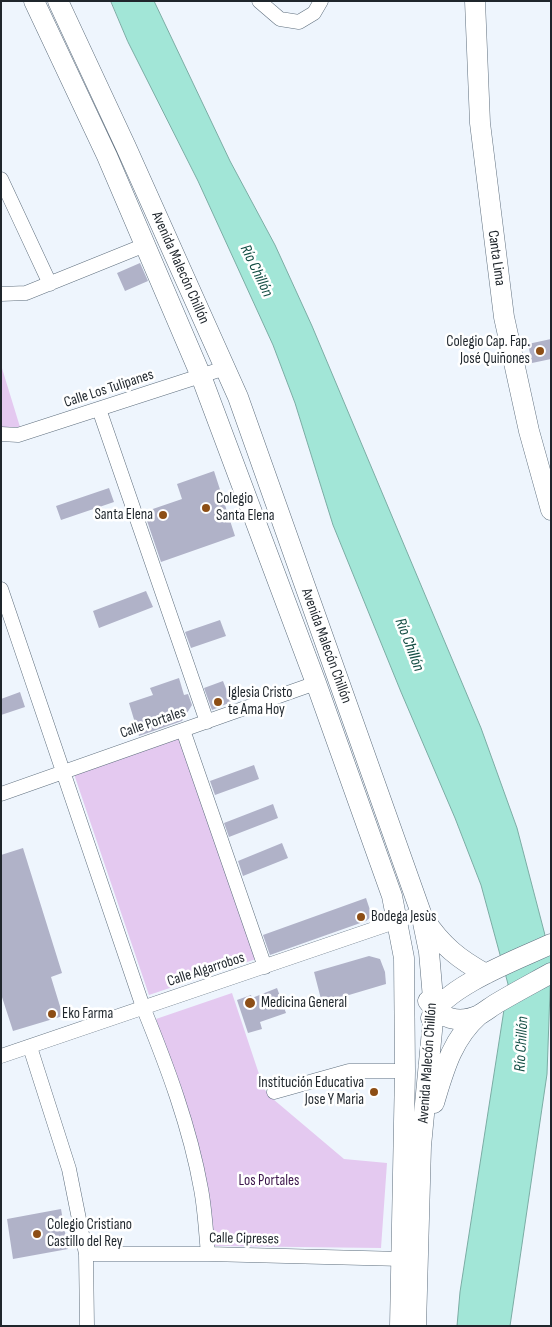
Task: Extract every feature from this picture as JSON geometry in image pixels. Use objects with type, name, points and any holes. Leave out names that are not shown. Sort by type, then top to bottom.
[{"type":"main road","name":"Avenida Malecón Chillón","points":[[34,1],[107,156],[200,376],[316,683],[392,896],[404,958],[405,1071],[400,1326]]},
{"type":"main road","name":"Avenida Malecón Chillón","points":[[58,1],[238,397],[421,914],[429,952],[434,1010],[421,1146],[416,1326]]},
{"type":"main road","name":"Canta Lima","points":[[475,1],[480,123],[504,317],[529,431],[550,501]]},
{"type":"main road","points":[[421,914],[433,933],[448,950],[486,974]]},
{"type":"main road","points":[[404,1098],[414,1064],[434,1010],[468,984],[551,944]]},
{"type":"main road","points":[[404,958],[434,1010],[448,1018],[464,1020],[480,1014]]},
{"type":"main road","points":[[421,1146],[453,1049],[466,1027],[496,1003],[551,973]]},
{"type":"street","points":[[259,1],[280,19],[299,22],[317,7]]},
{"type":"street","points":[[1,179],[50,284]]},
{"type":"street","points":[[1,294],[26,293],[145,245]]},
{"type":"street","name":"Calle Los Tulipanes","points":[[1,434],[18,435],[225,368]]},
{"type":"street","points":[[99,409],[206,722]]},
{"type":"street","points":[[1,589],[143,1008],[166,1063],[202,1190],[208,1254]]},
{"type":"street","name":"Calle Portales","points":[[1,794],[316,683]]},
{"type":"street","points":[[184,730],[265,967]]},
{"type":"street","name":"Calle Algarrobos","points":[[1,1056],[421,914]]},
{"type":"street","points":[[30,1047],[68,1169],[86,1254],[87,1326]]},
{"type":"street","points":[[274,1092],[349,1071],[405,1071]]},
{"type":"street","name":"Calle Cipreses","points":[[86,1254],[208,1254],[402,1259]]},
{"type":"green space","points":[[1,365],[20,427],[1,427]]},
{"type":"green space","points":[[182,735],[259,958],[149,995],[74,774]]},
{"type":"green space","name":"Los Portales","points":[[232,993],[264,1089],[273,1099],[344,1159],[387,1163],[381,1248],[214,1246],[176,1079],[156,1019]]},
{"type":"water","name":"Río Chillón","points":[[111,1],[154,1],[230,161],[275,245],[312,326],[481,728],[517,828],[551,964],[547,1074],[510,1326],[457,1326],[460,1292],[508,984],[481,885],[333,525],[295,403],[273,345],[198,181],[128,42]]},
{"type":"building","points":[[140,263],[148,281],[125,291],[117,273]]},
{"type":"building","name":"Colegio Cap. Fap. José Quiñones","points":[[551,339],[551,359],[532,363],[528,344]]},
{"type":"building","points":[[214,471],[235,536],[161,562],[144,512],[182,499],[177,484]]},
{"type":"building","points":[[109,488],[114,502],[61,520],[56,506]]},
{"type":"building","points":[[146,591],[153,607],[99,628],[93,611]]},
{"type":"building","points":[[220,620],[226,636],[191,648],[185,632]]},
{"type":"building","points":[[179,678],[184,695],[188,694],[192,705],[182,721],[139,736],[129,703],[153,695],[150,688]]},
{"type":"building","points":[[223,681],[231,702],[212,710],[204,688]]},
{"type":"building","points":[[20,692],[25,707],[1,715],[1,699]]},
{"type":"building","points":[[254,765],[259,779],[215,795],[210,781]]},
{"type":"building","points":[[273,804],[278,818],[229,837],[224,823]]},
{"type":"building","points":[[282,843],[288,858],[243,876],[238,861]]},
{"type":"building","points":[[23,848],[62,973],[51,977],[63,1016],[13,1031],[1,994],[1,855]]},
{"type":"building","points":[[366,898],[372,916],[366,921],[270,955],[263,935]]},
{"type":"building","points":[[369,956],[380,959],[385,972],[386,984],[322,1003],[314,972]]},
{"type":"building","points":[[277,988],[286,1013],[260,1022],[262,1029],[248,1033],[237,1000],[251,995],[252,998]]},
{"type":"building","name":"Colegio Cristiano Castillo del Rey","points":[[61,1209],[68,1249],[13,1259],[7,1219]]},
{"type":"place","name":"Colegio Cap. Fap. José Quiñones","points":[[540,351]]},
{"type":"place","name":"Colegio Santa Elena","points":[[206,508]]},
{"type":"place","name":"Santa Elena","points":[[163,515]]},
{"type":"place","name":"Iglesia Cristo te Ama Hoy","points":[[218,702]]},
{"type":"place","name":"Bodega Jesùs","points":[[361,917]]},
{"type":"place","name":"Medicina General","points":[[250,1003]]},
{"type":"place","name":"Eko Farma","points":[[52,1014]]},
{"type":"place","name":"Institución Educativa Jose Y Maria","points":[[374,1092]]},
{"type":"place","name":"Colegio Cristiano Castillo del Rey","points":[[37,1234]]}]
